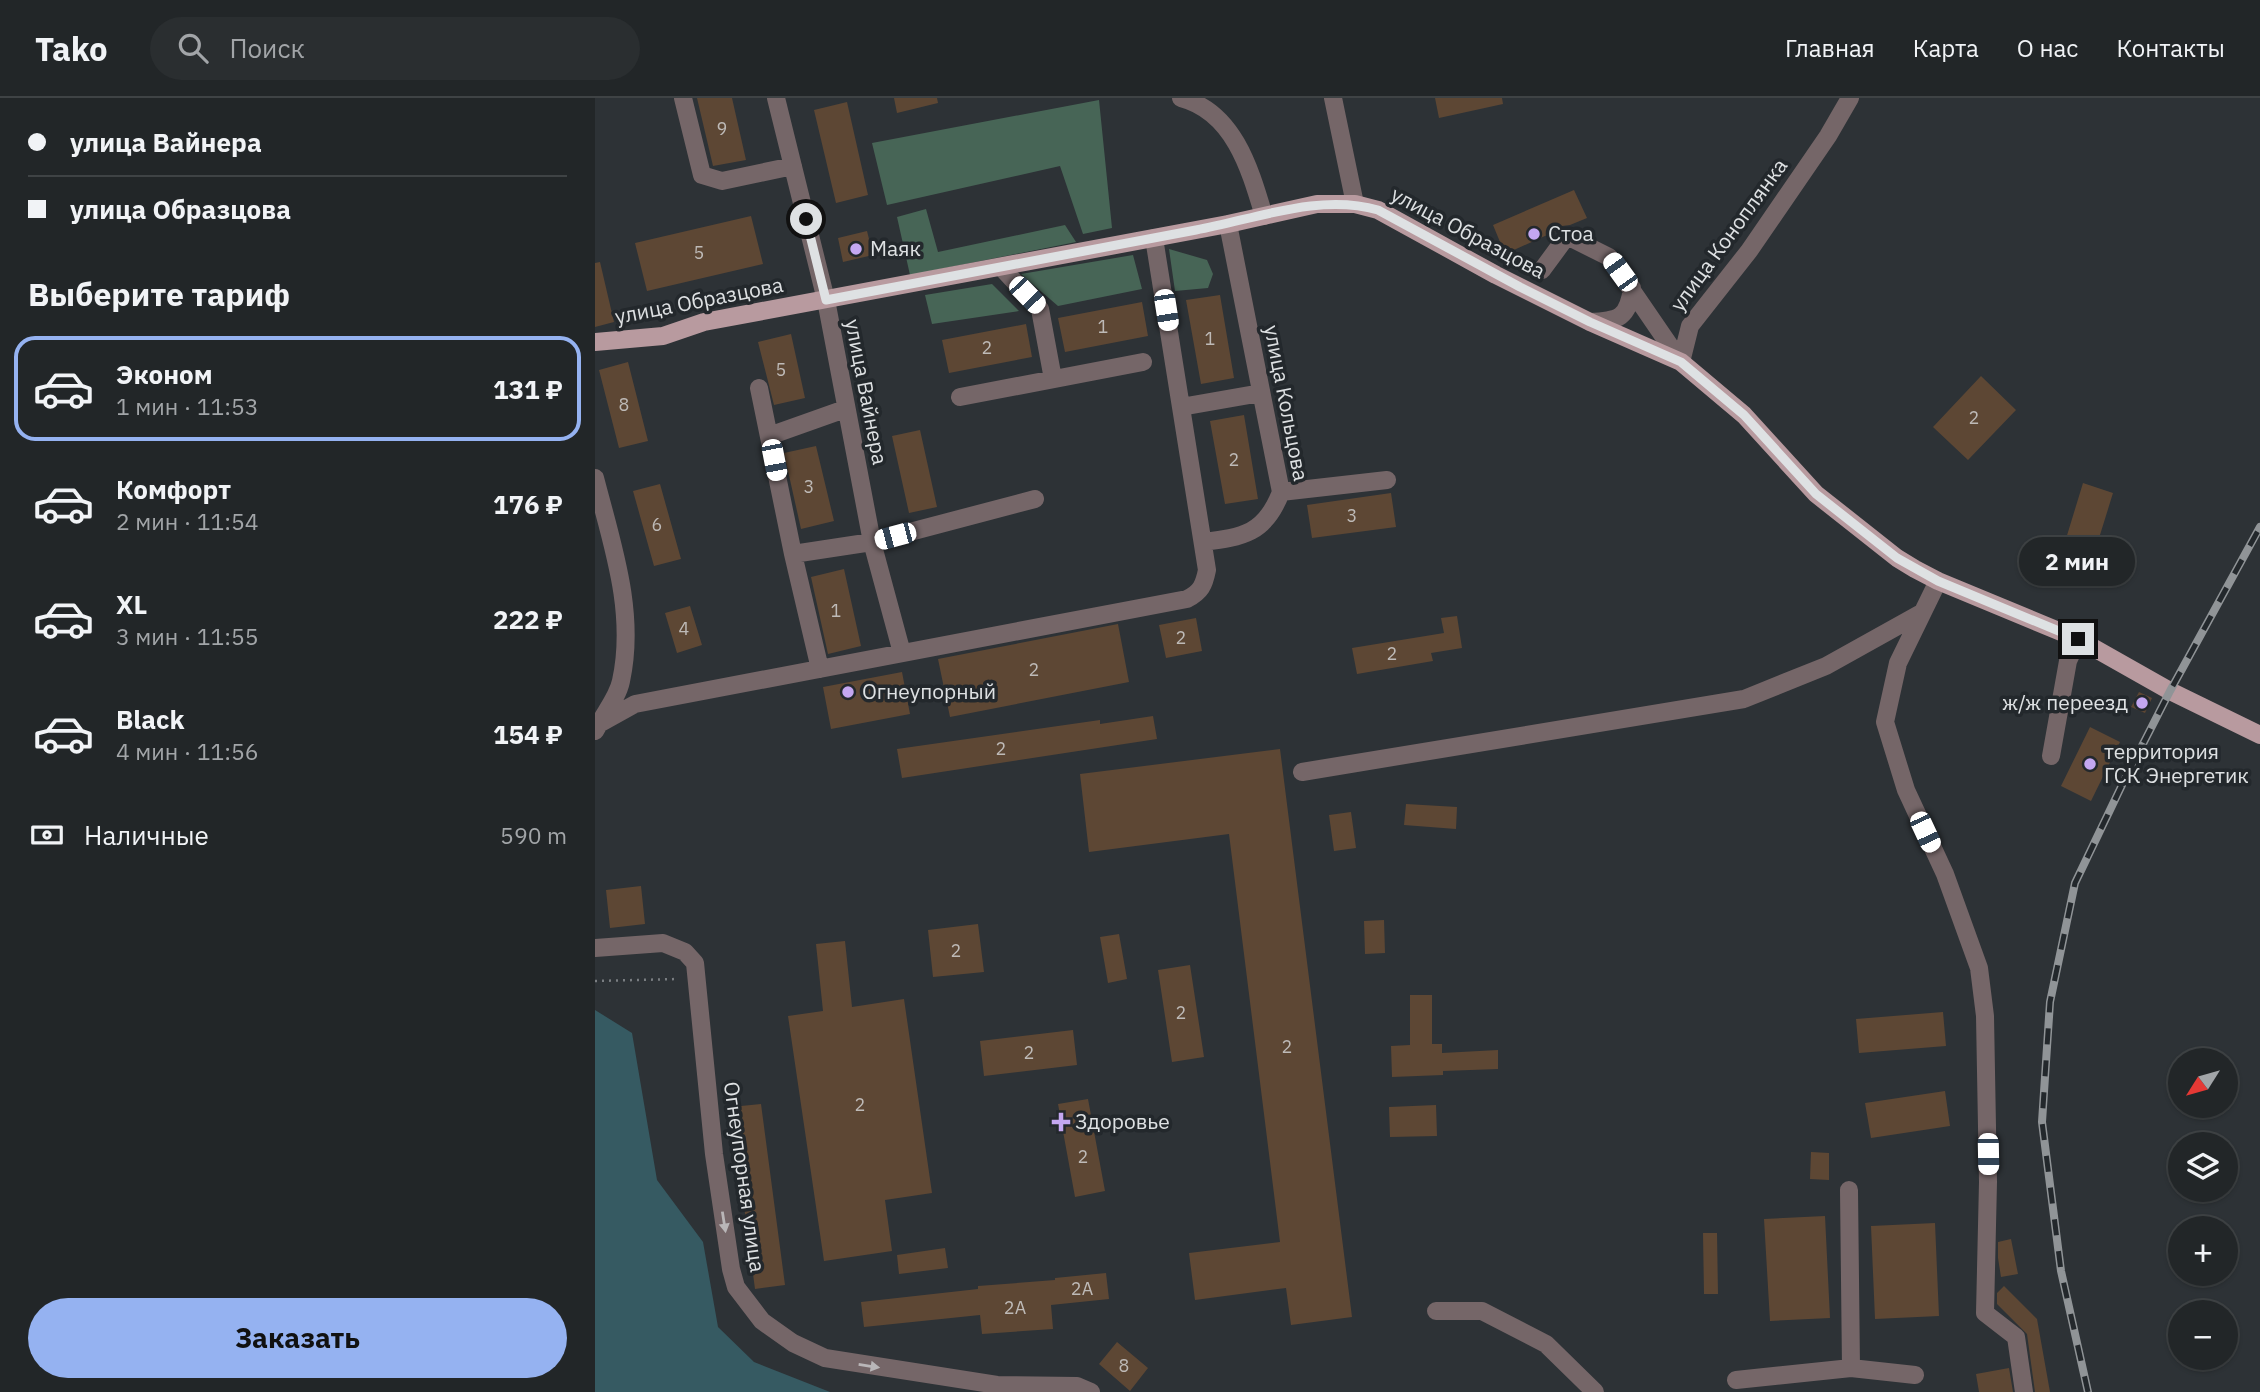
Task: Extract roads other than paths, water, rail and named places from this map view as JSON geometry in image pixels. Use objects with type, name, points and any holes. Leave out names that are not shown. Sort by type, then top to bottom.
[{"type":"main road","name":"улица Образцова","points":[[595,342],[663,336],[704,322],[1228,225],[1317,204],[1355,204],[1378,210],[1496,275],[1590,322],[1681,362],[1744,415],[1816,494],[1897,558],[1938,581],[2078,639],[2170,691],[2260,736]]},
{"type":"street","points":[[683,98],[702,175],[722,181],[793,166]]},
{"type":"street","name":"улица Вайнера","points":[[776,98],[826,300],[872,542],[902,653]]},
{"type":"street","points":[[1181,98],[1199,103],[1233,134],[1251,174],[1264,216]]},
{"type":"street","points":[[1333,98],[1355,204]]},
{"type":"street","name":"улица Коноплянка","points":[[1681,362],[1690,326],[1749,251],[1828,136],[1850,98]]},
{"type":"street","name":"улица Кольцова","points":[[1203,542],[1235,538],[1257,528],[1273,512],[1281,492],[1228,225]]},
{"type":"street","name":"улица Коноплянка","points":[[1542,270],[1567,236],[1609,257],[1681,362]]},
{"type":"street","points":[[597,728],[635,704],[1187,599],[1199,593],[1205,583],[1207,570],[1154,238]]},
{"type":"street","points":[[1000,267],[1040,309],[1053,379]]},
{"type":"street","points":[[1590,322],[1614,321],[1622,315],[1630,305],[1632,288]]},
{"type":"street","points":[[960,397],[1143,362]]},
{"type":"street","points":[[759,388],[793,554],[820,668]]},
{"type":"street","points":[[1181,407],[1261,393]]},
{"type":"street","points":[[769,436],[845,409]]},
{"type":"street","points":[[595,478],[624,594],[625,639],[621,683],[597,728]]},
{"type":"street","points":[[1281,492],[1387,480]]},
{"type":"street","points":[[793,554],[872,542],[1035,499]]},
{"type":"street","points":[[1938,581],[1898,663],[1885,723],[1906,790],[1945,874],[1979,968],[1985,1016],[1988,1182],[1985,1313],[2016,1337],[2024,1392]]},
{"type":"street","points":[[1301,772],[1744,699],[1826,666],[1923,612]]},
{"type":"street","points":[[2051,756],[2068,661],[2078,639]]},
{"type":"street","name":"Огнеупорная улица","points":[[595,948],[663,943],[685,951],[695,963],[714,1154],[731,1269],[736,1287],[762,1321],[776,1333],[825,1359],[997,1385],[1077,1386],[1091,1392]]},
{"type":"street","points":[[1849,1190],[1851,1368]]},
{"type":"street","points":[[1436,1311],[1482,1311],[1546,1344],[1595,1392]]},
{"type":"street","points":[[1736,1380],[1851,1368],[1916,1375]]},
{"type":"water","points":[[595,1010],[632,1033],[657,1180],[703,1242],[718,1327],[754,1362],[830,1392],[595,1392]]},
{"type":"railway","points":[[2088,1392],[2061,1271],[2042,1122],[2050,1002],[2075,883],[2170,691],[2260,527]]},
{"type":"place","name":"Стоа","points":[[1534,234]]},
{"type":"place","name":"Маяк","points":[[856,249]]},
{"type":"place","name":"Огнеупорный","points":[[848,692]]},
{"type":"place","name":"ж/ж переезд","points":[[2142,703]]},
{"type":"place","name":"территория ГСК Энергетик","points":[[2090,764]]},
{"type":"place","name":"Здоровье","points":[[1061,1122]]}]
